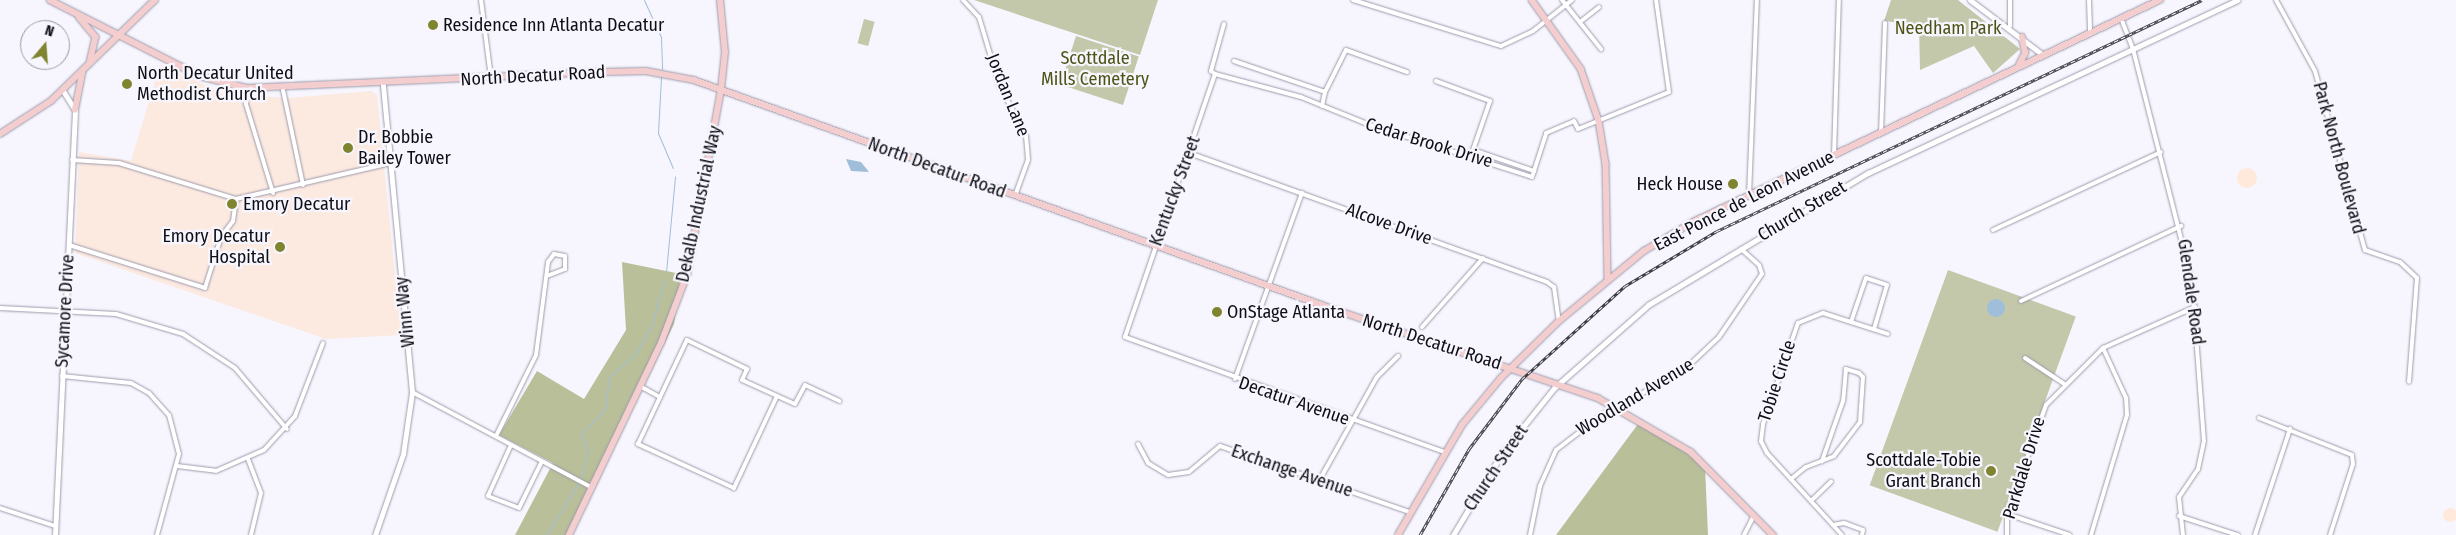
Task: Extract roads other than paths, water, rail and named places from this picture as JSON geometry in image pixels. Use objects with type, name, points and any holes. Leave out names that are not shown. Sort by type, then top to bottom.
[{"type":"main road","name":"North Decatur Road","points":[[50,0],[75,14],[118,32],[200,76],[247,88],[283,90],[644,71],[721,90],[1268,286],[1559,383],[1618,406],[1691,452],[1773,535]]},
{"type":"main road","points":[[0,134],[63,91],[82,73],[118,32],[155,0]]},
{"type":"main road","name":"Dekalb Industrial Way","points":[[569,535],[640,386],[687,275],[721,90],[725,53],[720,0]]},
{"type":"main road","points":[[1532,0],[1544,22],[1581,69],[1599,121],[1606,164],[1608,278]]},
{"type":"main road","name":"East Ponce de Leon Avenue","points":[[1398,535],[1409,512],[1444,452],[1512,367],[1559,321],[1608,278],[1662,239],[2160,0]]},
{"type":"main road","points":[[75,14],[95,34],[89,65]]},
{"type":"main road","points":[[2018,68],[2025,53],[2022,37]]},
{"type":"main road","points":[[74,110],[82,73]]},
{"type":"street","points":[[481,0],[491,78]]},
{"type":"street","name":"Jordan Lane","points":[[964,0],[979,17],[999,84],[1026,136],[1028,160],[1016,196]]},
{"type":"street","points":[[1353,0],[1489,45],[1511,44],[1572,0]]},
{"type":"street","points":[[1562,0],[1602,50]]},
{"type":"street","points":[[1534,171],[1546,134],[1574,121],[1578,129],[1669,92],[1656,0]]},
{"type":"street","points":[[1749,196],[1757,0]]},
{"type":"street","points":[[1834,155],[1839,0]]},
{"type":"street","points":[[1970,0],[2010,26],[2043,55]]},
{"type":"street","points":[[2010,0],[2010,26]]},
{"type":"street","points":[[2089,0],[2090,33]]},
{"type":"street","name":"Church Street","points":[[1453,535],[1502,453],[1559,383],[1633,316],[1740,248],[1886,164],[2238,0]]},
{"type":"street","name":"Park North Boulevard","points":[[2276,0],[2315,71],[2365,250],[2400,262],[2417,278],[2409,382]]},
{"type":"street","points":[[1580,22],[1599,7]]},
{"type":"street","name":"Glendale Road","points":[[2121,18],[2133,49],[2181,226],[2195,306],[2204,441],[2198,470],[2179,497],[2179,516],[2183,535]]},
{"type":"street","points":[[1881,133],[1885,23]]},
{"type":"street","name":"Kentucky Street","points":[[1145,347],[1127,339],[1125,333],[1215,74],[1211,71],[1224,24]]},
{"type":"street","points":[[1322,106],[1325,92],[1346,50],[1407,72]]},
{"type":"street","points":[[1234,61],[1325,92]]},
{"type":"street","name":"Cedar Brook Drive","points":[[1215,74],[1322,106],[1532,177],[1534,171],[1473,150],[1490,101],[1436,81]]},
{"type":"street","name":"Winn Way","points":[[375,535],[403,454],[412,392],[384,84]]},
{"type":"street","points":[[247,88],[250,120],[273,193]]},
{"type":"street","points":[[283,90],[303,185]]},
{"type":"street","points":[[63,91],[74,110]]},
{"type":"street","name":"Sycamore Drive","points":[[55,535],[74,110]]},
{"type":"street","points":[[1471,156],[1473,150]]},
{"type":"street","points":[[1993,230],[2161,152]]},
{"type":"street","name":"Alcove Drive","points":[[1189,153],[1552,284],[1559,321]]},
{"type":"street","points":[[72,160],[120,163],[236,199],[273,193],[391,163]]},
{"type":"street","points":[[1235,380],[1302,193]]},
{"type":"street","points":[[69,245],[205,288],[221,237],[233,221],[236,199]]},
{"type":"street","points":[[2021,301],[2181,226]]},
{"type":"street","name":"Woodland Avenue","points":[[1530,535],[1540,486],[1556,450],[1583,426],[1682,372],[1719,337],[1762,274],[1759,265],[1740,248]]},
{"type":"street","points":[[496,436],[530,372],[549,275],[550,257],[566,256],[565,269],[549,275]]},
{"type":"street","points":[[1422,327],[1483,258]]},
{"type":"street","points":[[1851,322],[1866,278],[1887,285],[1874,329]]},
{"type":"street","name":"Parkdale Drive","points":[[2007,535],[2007,514],[2038,417],[2066,385],[2103,348],[2195,306]]},
{"type":"street","points":[[0,308],[132,317],[192,338],[235,368],[287,429]]},
{"type":"street","name":"Tobie Circle","points":[[1842,535],[1767,454],[1761,436],[1793,332],[1810,316],[1823,313],[1888,334]]},
{"type":"street","points":[[777,396],[734,488],[638,444],[687,340],[747,369],[742,380],[795,404],[805,384],[840,402]]},
{"type":"street","points":[[177,466],[216,472],[248,459],[287,429],[305,397],[323,343]]},
{"type":"street","name":"Decatur Avenue","points":[[1145,347],[1444,452]]},
{"type":"street","points":[[2091,535],[2127,415],[2126,398],[2103,348]]},
{"type":"street","points":[[1319,481],[1377,377],[1398,356]]},
{"type":"street","points":[[2025,358],[2066,385]]},
{"type":"street","points":[[1791,479],[1834,456],[1860,422],[1863,377],[1859,372],[1846,369],[1843,400],[1822,461]]},
{"type":"street","points":[[62,376],[122,381],[149,393],[173,423],[177,466],[157,535]]},
{"type":"street","points":[[640,386],[660,397]]},
{"type":"street","points":[[412,392],[591,487]]},
{"type":"street","points":[[2259,418],[2350,452],[2354,460],[2330,535]]},
{"type":"street","points":[[2255,535],[2290,429]]},
{"type":"street","points":[[511,444],[488,496],[519,508],[542,461]]},
{"type":"street","name":"Exchange Avenue","points":[[1138,444],[1148,463],[1168,476],[1189,472],[1220,446],[1409,512]]},
{"type":"street","points":[[248,459],[261,493],[251,535]]},
{"type":"street","points":[[1812,501],[1830,482]]},
{"type":"street","points":[[0,508],[55,526]]},
{"type":"street","points":[[1744,535],[1754,514]]},
{"type":"street","points":[[2007,514],[2070,535]]},
{"type":"street","points":[[2179,516],[2238,535]]},
{"type":"street","points":[[1833,525],[1844,523],[1864,530],[1862,535]]},
{"type":"water","points":[[846,159],[861,162],[869,172],[851,171]]},
{"type":"water","points":[[1996,299],[2002,302],[2005,308],[2002,314],[1996,317],[1990,314],[1987,308],[1990,302]]},
{"type":"waterway","points":[[644,0],[661,37],[662,69]]},
{"type":"waterway","points":[[661,77],[658,133],[673,168]]},
{"type":"waterway","points":[[666,272],[675,176]]},
{"type":"waterway","points":[[582,477],[588,452],[581,433],[605,410],[609,378],[636,353],[652,325],[664,280]]},
{"type":"waterway","points":[[546,535],[578,484]]},
{"type":"railway","points":[[1420,535],[1469,449],[1522,379],[1625,286],[1717,231],[2202,0]]},
{"type":"place","name":"Residence Inn Atlanta Decatur","points":[[433,25]]},
{"type":"place","name":"North Decatur United Methodist Church","points":[[127,84]]},
{"type":"place","name":"Dr. Bobbie Bailey Tower","points":[[348,148]]},
{"type":"place","name":"Heck House","points":[[1733,184]]},
{"type":"place","name":"Emory Decatur","points":[[232,204]]},
{"type":"place","name":"Emory Decatur Hospital","points":[[280,247]]},
{"type":"place","name":"OnStage Atlanta","points":[[1217,312]]},
{"type":"place","name":"Scottdale-Tobie Grant Branch","points":[[1991,471]]},
{"type":"park label","name":"Needham Park","points":[[1948,28]]},
{"type":"park label","name":"Scottdale Mills Cemetery","points":[[1095,69]]}]
